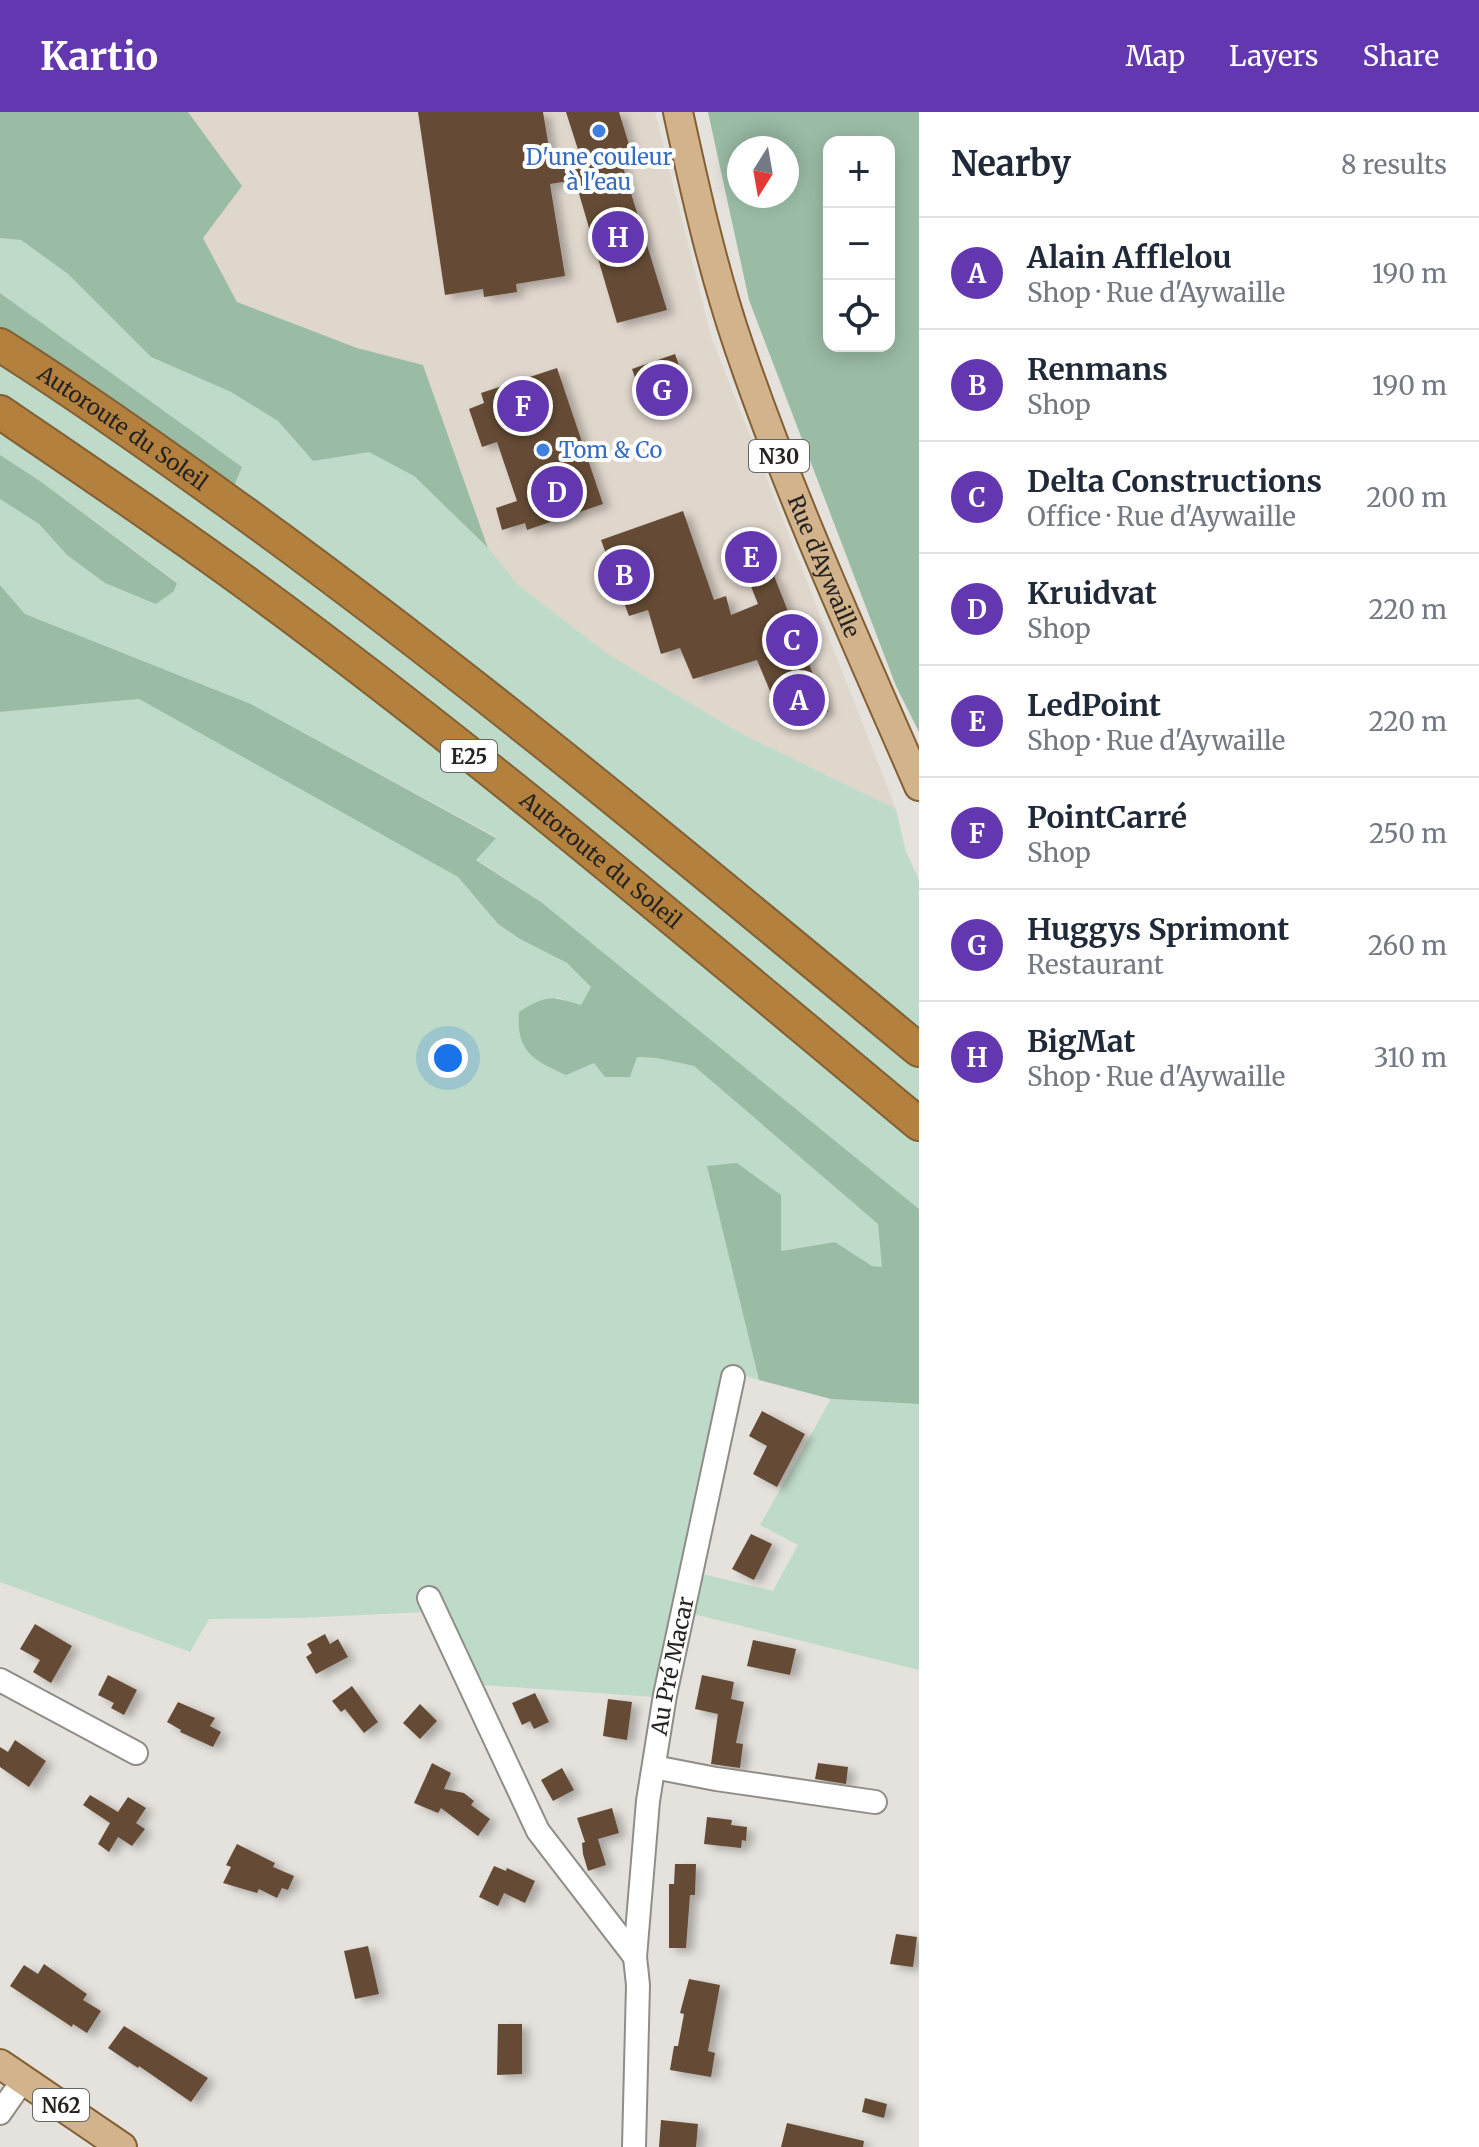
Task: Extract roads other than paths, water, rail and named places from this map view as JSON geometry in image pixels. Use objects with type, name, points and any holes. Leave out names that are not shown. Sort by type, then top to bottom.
[{"type":"highway","name":"Autoroute du Soleil","points":[[0,345],[150,446],[409,635],[667,841],[919,1050]]},
{"type":"highway","name":"Autoroute du Soleil","points":[[0,412],[120,492],[380,684],[631,885],[919,1124]]},
{"type":"main road","name":"Rue d'Aywaille","points":[[678,112],[693,183],[738,345],[779,458],[919,786]]},
{"type":"main road","name":"N62","points":[[11,2072],[122,2147]]},
{"type":"street","name":"Au Pré Macar","points":[[634,2147],[638,1985],[635,1957],[648,1801],[665,1695],[733,1377]]},
{"type":"street","points":[[429,1598],[538,1831],[635,1957]]},
{"type":"street","points":[[2,1684],[136,1753]]},
{"type":"street","points":[[654,1767],[875,1802]]},
{"type":"street","points":[[0,2113],[11,2072]]},
{"type":"place","name":"D'une couleur à l'eau","points":[[599,131]]},
{"type":"place","name":"BigMat","points":[[618,237]]},
{"type":"place","name":"Huggys Sprimont","points":[[662,390]]},
{"type":"place","name":"PointCarré","points":[[523,406]]},
{"type":"place","name":"Tom & Co","points":[[543,450]]},
{"type":"place","name":"Kruidvat","points":[[557,492]]},
{"type":"place","name":"LedPoint","points":[[751,557]]},
{"type":"place","name":"Renmans","points":[[624,575]]},
{"type":"place","name":"Delta Constructions","points":[[792,640]]},
{"type":"place","name":"Alain Afflelou","points":[[799,700]]}]
